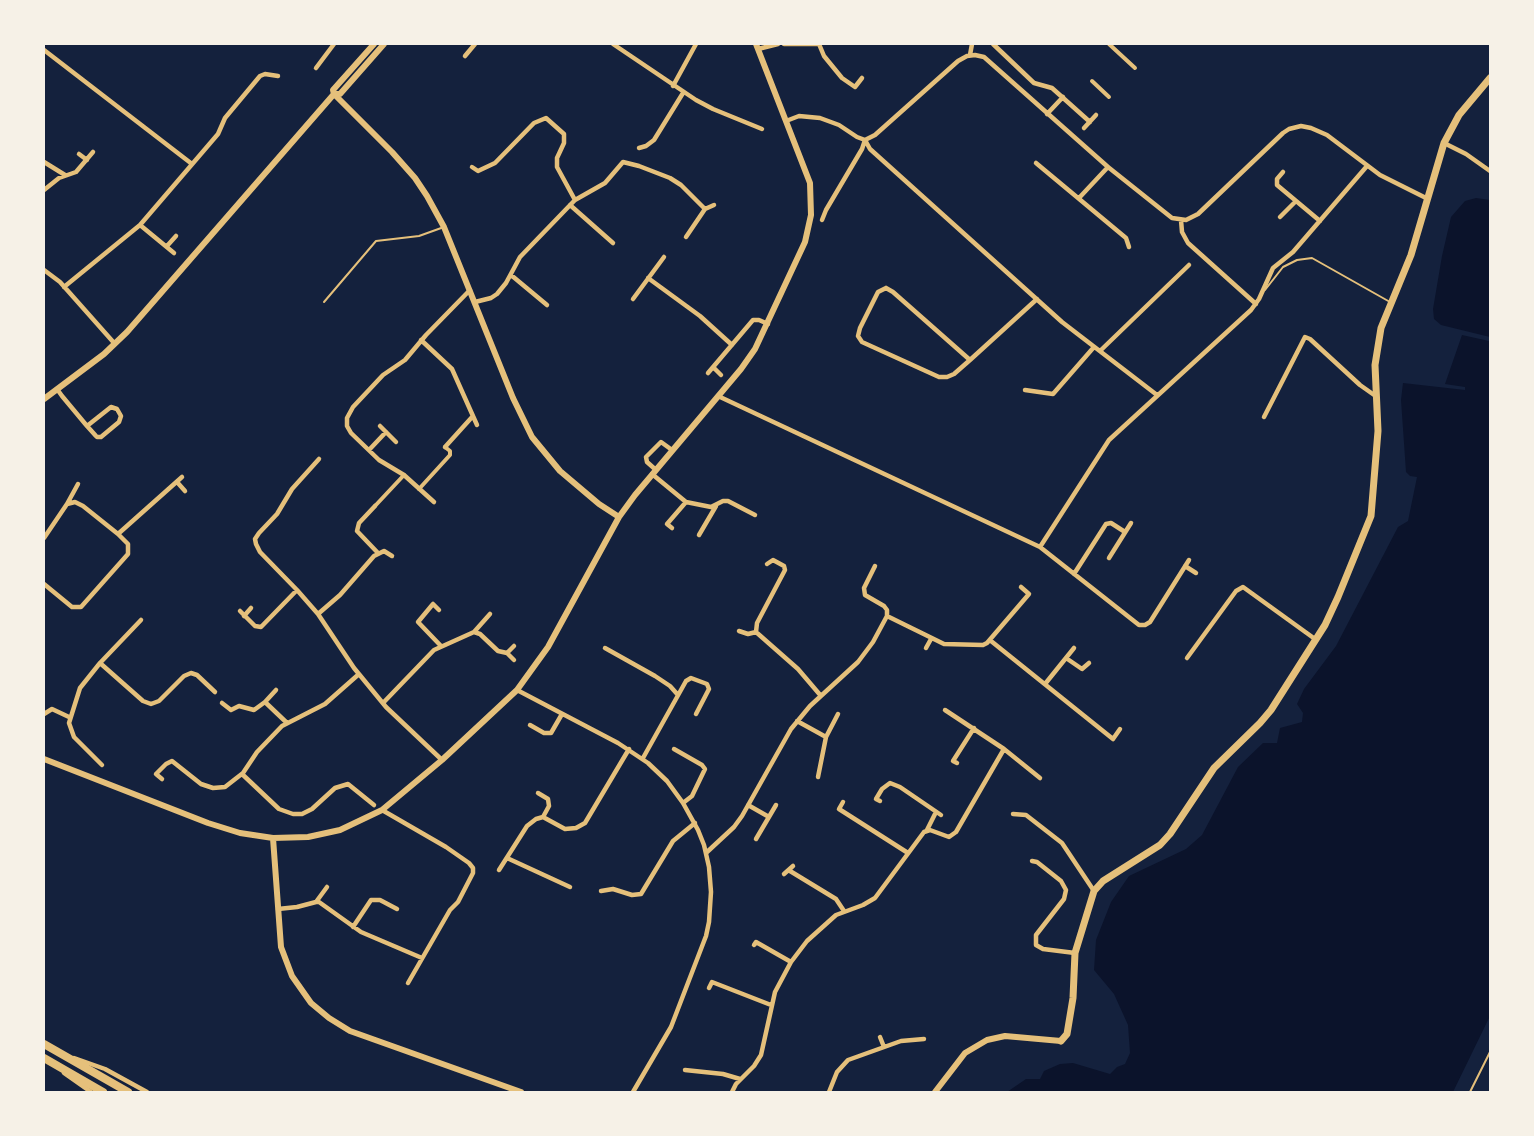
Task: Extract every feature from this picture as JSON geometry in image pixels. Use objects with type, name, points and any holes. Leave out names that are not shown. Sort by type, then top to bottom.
[{"type":"highway","points":[[44,1044],[128,1092]]},
{"type":"highway","points":[[44,1058],[104,1092]]},
{"type":"main road","points":[[1061,1041],[1067,1034],[1073,998],[1075,953],[1094,891],[1103,881],[1160,845],[1170,834],[1214,768],[1271,710],[1316,639],[1338,597],[1371,516],[1378,431],[1376,352],[1381,328],[1411,255],[1444,142],[1459,115],[1491,78]]},
{"type":"street","points":[[316,68],[334,44]]},
{"type":"street","points":[[44,399],[115,344],[334,94],[333,90],[374,44]]},
{"type":"street","points":[[334,94],[340,94],[384,44]]},
{"type":"street","points":[[465,56],[475,44]]},
{"type":"street","points":[[612,44],[683,93],[713,110],[762,129]]},
{"type":"street","points":[[673,86],[696,44]]},
{"type":"street","points":[[44,759],[208,823],[240,833],[273,838],[324,834],[356,824],[382,810],[442,760],[517,690],[548,646],[619,517],[748,358],[768,324],[805,242],[811,215],[810,183],[757,46],[778,44]]},
{"type":"street","points":[[784,44],[819,44],[821,52],[844,80],[855,87],[862,78]]},
{"type":"street","points":[[970,55],[972,44]]},
{"type":"street","points":[[993,44],[1034,83],[1052,88],[1090,122]]},
{"type":"street","points":[[1109,44],[1135,68]]},
{"type":"street","points":[[44,50],[192,164]]},
{"type":"street","points":[[822,220],[865,140],[875,135],[958,61],[970,55],[984,57],[1108,167],[1169,217],[1181,220],[1192,218],[1283,133],[1294,127],[1306,126],[1327,135],[1386,179],[1427,197]]},
{"type":"street","points":[[64,287],[140,225],[218,134],[224,119],[260,76],[264,74],[278,76]]},
{"type":"street","points":[[1092,81],[1108,97]]},
{"type":"street","points":[[639,148],[654,140],[683,93]]},
{"type":"street","points":[[334,94],[361,119],[415,178],[444,227],[513,398],[532,437],[560,471],[594,500],[619,517]]},
{"type":"street","points":[[1047,114],[1063,97]]},
{"type":"street","points":[[1084,128],[1096,115]]},
{"type":"street","points":[[786,121],[799,116],[820,118],[833,122],[865,140],[870,149],[1070,328],[1157,395]]},
{"type":"street","points":[[472,167],[478,171],[495,163],[534,123],[546,118],[564,134],[564,143],[557,158],[557,167],[575,200]]},
{"type":"street","points":[[1444,142],[1491,171]]},
{"type":"street","points":[[44,190],[65,175],[76,172],[93,152]]},
{"type":"street","points":[[79,154],[87,160]]},
{"type":"street","points":[[44,162],[65,175]]},
{"type":"street","points":[[475,302],[497,294],[523,254],[570,204],[605,183],[620,164],[626,162],[670,178],[681,185],[705,209]]},
{"type":"street","points":[[1036,163],[1126,238],[1129,247]]},
{"type":"street","points":[[1040,547],[1104,447],[1256,304],[1273,268],[1293,252],[1367,166]]},
{"type":"street","points":[[1078,198],[1108,167]]},
{"type":"street","points":[[1283,172],[1277,179],[1277,185],[1320,220]]},
{"type":"street","points":[[1280,217],[1296,201]]},
{"type":"street","points":[[570,204],[614,243]]},
{"type":"street","points":[[686,237],[705,209],[714,205]]},
{"type":"street","points":[[1181,220],[1182,232],[1188,243],[1256,304]]},
{"type":"street","points":[[140,225],[174,253]]},
{"type":"street","points":[[683,227],[689,232]]},
{"type":"street","points":[[166,246],[176,236]]},
{"type":"street","points":[[633,299],[664,257]]},
{"type":"street","points":[[1100,351],[1189,265]]},
{"type":"street","points":[[44,270],[64,287],[115,344]]},
{"type":"street","points":[[511,275],[547,305]]},
{"type":"street","points":[[648,278],[699,315],[732,345]]},
{"type":"street","points":[[970,360],[886,288],[878,292],[858,333],[865,344],[939,377],[947,377],[954,374],[970,360],[1037,299]]},
{"type":"street","points":[[434,502],[404,475],[383,463],[348,429],[347,422],[349,414],[383,375],[405,360],[421,340],[470,290]]},
{"type":"street","points":[[708,373],[753,320],[768,324]]},
{"type":"street","points":[[1264,417],[1305,337],[1377,397]]},
{"type":"street","points":[[421,340],[452,369],[477,425]]},
{"type":"street","points":[[1025,390],[1049,395],[1055,392],[1094,346]]},
{"type":"street","points":[[713,367],[721,375]]},
{"type":"street","points":[[1035,392],[1038,384]]},
{"type":"street","points":[[57,389],[87,426],[96,436],[101,437],[120,422],[121,416],[117,409],[111,408],[87,426]]},
{"type":"street","points":[[718,396],[1040,547],[1142,626],[1150,622],[1189,560]]},
{"type":"street","points":[[419,489],[450,455],[445,447],[473,416]]},
{"type":"street","points":[[380,426],[396,442]]},
{"type":"street","points":[[369,450],[386,432]]},
{"type":"street","points":[[672,450],[661,442],[646,457],[646,461],[654,472],[686,502],[708,507],[728,501],[755,515]]},
{"type":"street","points":[[319,459],[294,487],[281,508],[258,533],[255,539],[260,552],[318,614],[359,674],[383,703],[400,722],[442,760]]},
{"type":"street","points":[[378,553],[357,531],[359,523],[404,475]]},
{"type":"street","points":[[118,534],[182,477]]},
{"type":"street","points":[[177,482],[185,491]]},
{"type":"street","points":[[44,538],[78,484]]},
{"type":"street","points":[[428,496],[434,490]]},
{"type":"street","points":[[44,584],[72,607],[81,608],[128,554],[128,544],[118,534],[83,506],[75,502],[67,504]]},
{"type":"street","points":[[672,528],[667,524],[686,502]]},
{"type":"street","points":[[699,535],[716,505]]},
{"type":"street","points":[[1074,574],[1106,524],[1111,523],[1125,532]]},
{"type":"street","points":[[1109,558],[1131,523]]},
{"type":"street","points":[[318,614],[340,595],[378,553],[384,551],[392,556]]},
{"type":"street","points":[[756,632],[757,623],[785,570],[784,566],[773,560],[766,564]]},
{"type":"street","points":[[706,853],[734,827],[773,757],[797,721],[858,662],[873,642],[887,616],[884,606],[864,593],[874,566]]},
{"type":"street","points":[[1185,566],[1196,573]]},
{"type":"street","points":[[887,616],[944,644],[983,645],[991,641],[1029,594],[1021,587]]},
{"type":"street","points":[[1187,658],[1236,591],[1243,587],[1316,639]]},
{"type":"street","points":[[251,608],[242,614],[255,626],[261,627],[297,590]]},
{"type":"street","points":[[440,610],[433,604],[418,622],[441,646]]},
{"type":"street","points":[[383,703],[434,650],[474,632],[490,614]]},
{"type":"street","points":[[102,765],[70,731],[69,717],[80,688],[100,663],[141,620]]},
{"type":"street","points":[[739,631],[748,634],[756,632]]},
{"type":"street","points":[[474,632],[480,634],[498,651],[507,653],[514,660]]},
{"type":"street","points":[[756,632],[796,666],[821,696]]},
{"type":"street","points":[[926,648],[930,639]]},
{"type":"street","points":[[991,641],[1113,739],[1120,729]]},
{"type":"street","points":[[507,653],[514,646]]},
{"type":"street","points":[[605,648],[667,684],[678,695]]},
{"type":"street","points":[[1045,684],[1074,648]]},
{"type":"street","points":[[1066,658],[1082,669],[1089,663]]},
{"type":"street","points":[[100,663],[143,700],[151,704],[159,701],[184,676],[191,673],[197,675],[215,692]]},
{"type":"street","points":[[162,779],[156,774],[172,761],[201,784],[217,788],[228,785],[242,774],[256,752],[286,722],[325,704],[359,674]]},
{"type":"street","points":[[643,758],[678,695],[689,679],[694,678],[709,687],[696,714]]},
{"type":"street","points":[[222,703],[231,710],[239,706],[254,711],[276,690]]},
{"type":"street","points":[[517,690],[643,758],[661,774],[683,803],[695,823],[706,853],[711,882],[709,922],[698,961],[662,1044],[633,1092]]},
{"type":"street","points":[[265,702],[286,722]]},
{"type":"street","points":[[44,714],[52,709],[69,717]]},
{"type":"street","points":[[945,710],[1004,749],[1040,778]]},
{"type":"street","points":[[530,725],[544,733],[551,733],[562,714]]},
{"type":"street","points":[[818,777],[826,737],[838,714]]},
{"type":"street","points":[[797,721],[826,737]]},
{"type":"street","points":[[957,763],[953,761],[974,728]]},
{"type":"street","points":[[77,752],[82,745]]},
{"type":"street","points":[[499,870],[527,826],[536,819],[543,817],[565,829],[585,823],[629,749]]},
{"type":"street","points":[[674,749],[705,769],[692,796],[683,803]]},
{"type":"street","points":[[927,830],[949,837],[956,832],[1004,749]]},
{"type":"street","points":[[242,774],[279,809],[293,814],[307,812],[335,789],[348,784],[374,804]]},
{"type":"street","points":[[880,801],[876,799],[884,787],[891,783],[941,815]]},
{"type":"street","points":[[538,793],[548,799],[549,803],[543,817]]},
{"type":"street","points":[[843,802],[839,809],[908,853]]},
{"type":"street","points":[[748,805],[769,817]]},
{"type":"street","points":[[756,839],[776,805]]},
{"type":"street","points":[[382,810],[469,863],[473,868],[473,873],[458,902],[450,910],[408,983]]},
{"type":"street","points":[[732,1092],[740,1078],[754,1066],[761,1055],[771,1005],[778,984],[791,962],[813,933],[844,911],[875,898],[927,830],[936,812]]},
{"type":"street","points":[[1013,814],[1026,815],[1062,843],[1094,891]]},
{"type":"street","points":[[602,891],[613,889],[632,895],[641,894],[673,841],[695,823]]},
{"type":"street","points":[[273,838],[281,947],[287,966],[305,996],[323,1014],[350,1031],[520,1092]]},
{"type":"street","points":[[507,858],[570,887]]},
{"type":"street","points":[[1032,861],[1037,862],[1062,881],[1066,890],[1064,899],[1036,935],[1036,945],[1043,949],[1075,953]]},
{"type":"street","points":[[784,874],[791,868],[836,899],[844,911]]},
{"type":"street","points":[[316,902],[327,887]]},
{"type":"street","points":[[353,927],[371,900],[380,900],[397,909]]},
{"type":"street","points":[[278,909],[320,902],[370,937],[422,958]]},
{"type":"street","points":[[754,945],[756,942],[791,962]]},
{"type":"street","points":[[709,988],[711,982],[771,1005]]},
{"type":"street","points":[[935,1092],[965,1053],[987,1040],[1005,1036],[1061,1041]]},
{"type":"street","points":[[880,1037],[884,1047]]},
{"type":"street","points":[[829,1092],[837,1072],[845,1063],[901,1041],[924,1039]]},
{"type":"street","points":[[63,1053],[105,1069],[147,1092]]},
{"type":"street","points":[[44,1058],[91,1092]]},
{"type":"street","points":[[685,1070],[740,1078]]},
{"type":"lane","points":[[1427,197],[1435,201]]},
{"type":"lane","points":[[324,302],[376,241],[419,236],[444,227]]},
{"type":"lane","points":[[1262,291],[1288,264],[1312,258],[1392,304]]},
{"type":"lane","points":[[1470,1092],[1491,1052]]},
{"type":"water","points":[[1476,198],[1490,200],[1490,337],[1441,325],[1434,319],[1433,309],[1451,217],[1465,201]]},
{"type":"water","points":[[1462,335],[1489,341],[1490,338],[1490,1016],[1453,1092],[1007,1092],[1026,1079],[1040,1079],[1044,1071],[1060,1064],[1073,1063],[1110,1074],[1117,1067],[1125,1064],[1130,1053],[1128,1025],[1114,994],[1094,970],[1096,940],[1111,902],[1129,876],[1186,849],[1202,835],[1238,767],[1263,743],[1277,743],[1280,728],[1302,722],[1303,713],[1297,704],[1304,689],[1336,646],[1398,527],[1408,521],[1417,477],[1410,476],[1406,472],[1401,400],[1403,383],[1465,390],[1465,387],[1445,384]]}]
